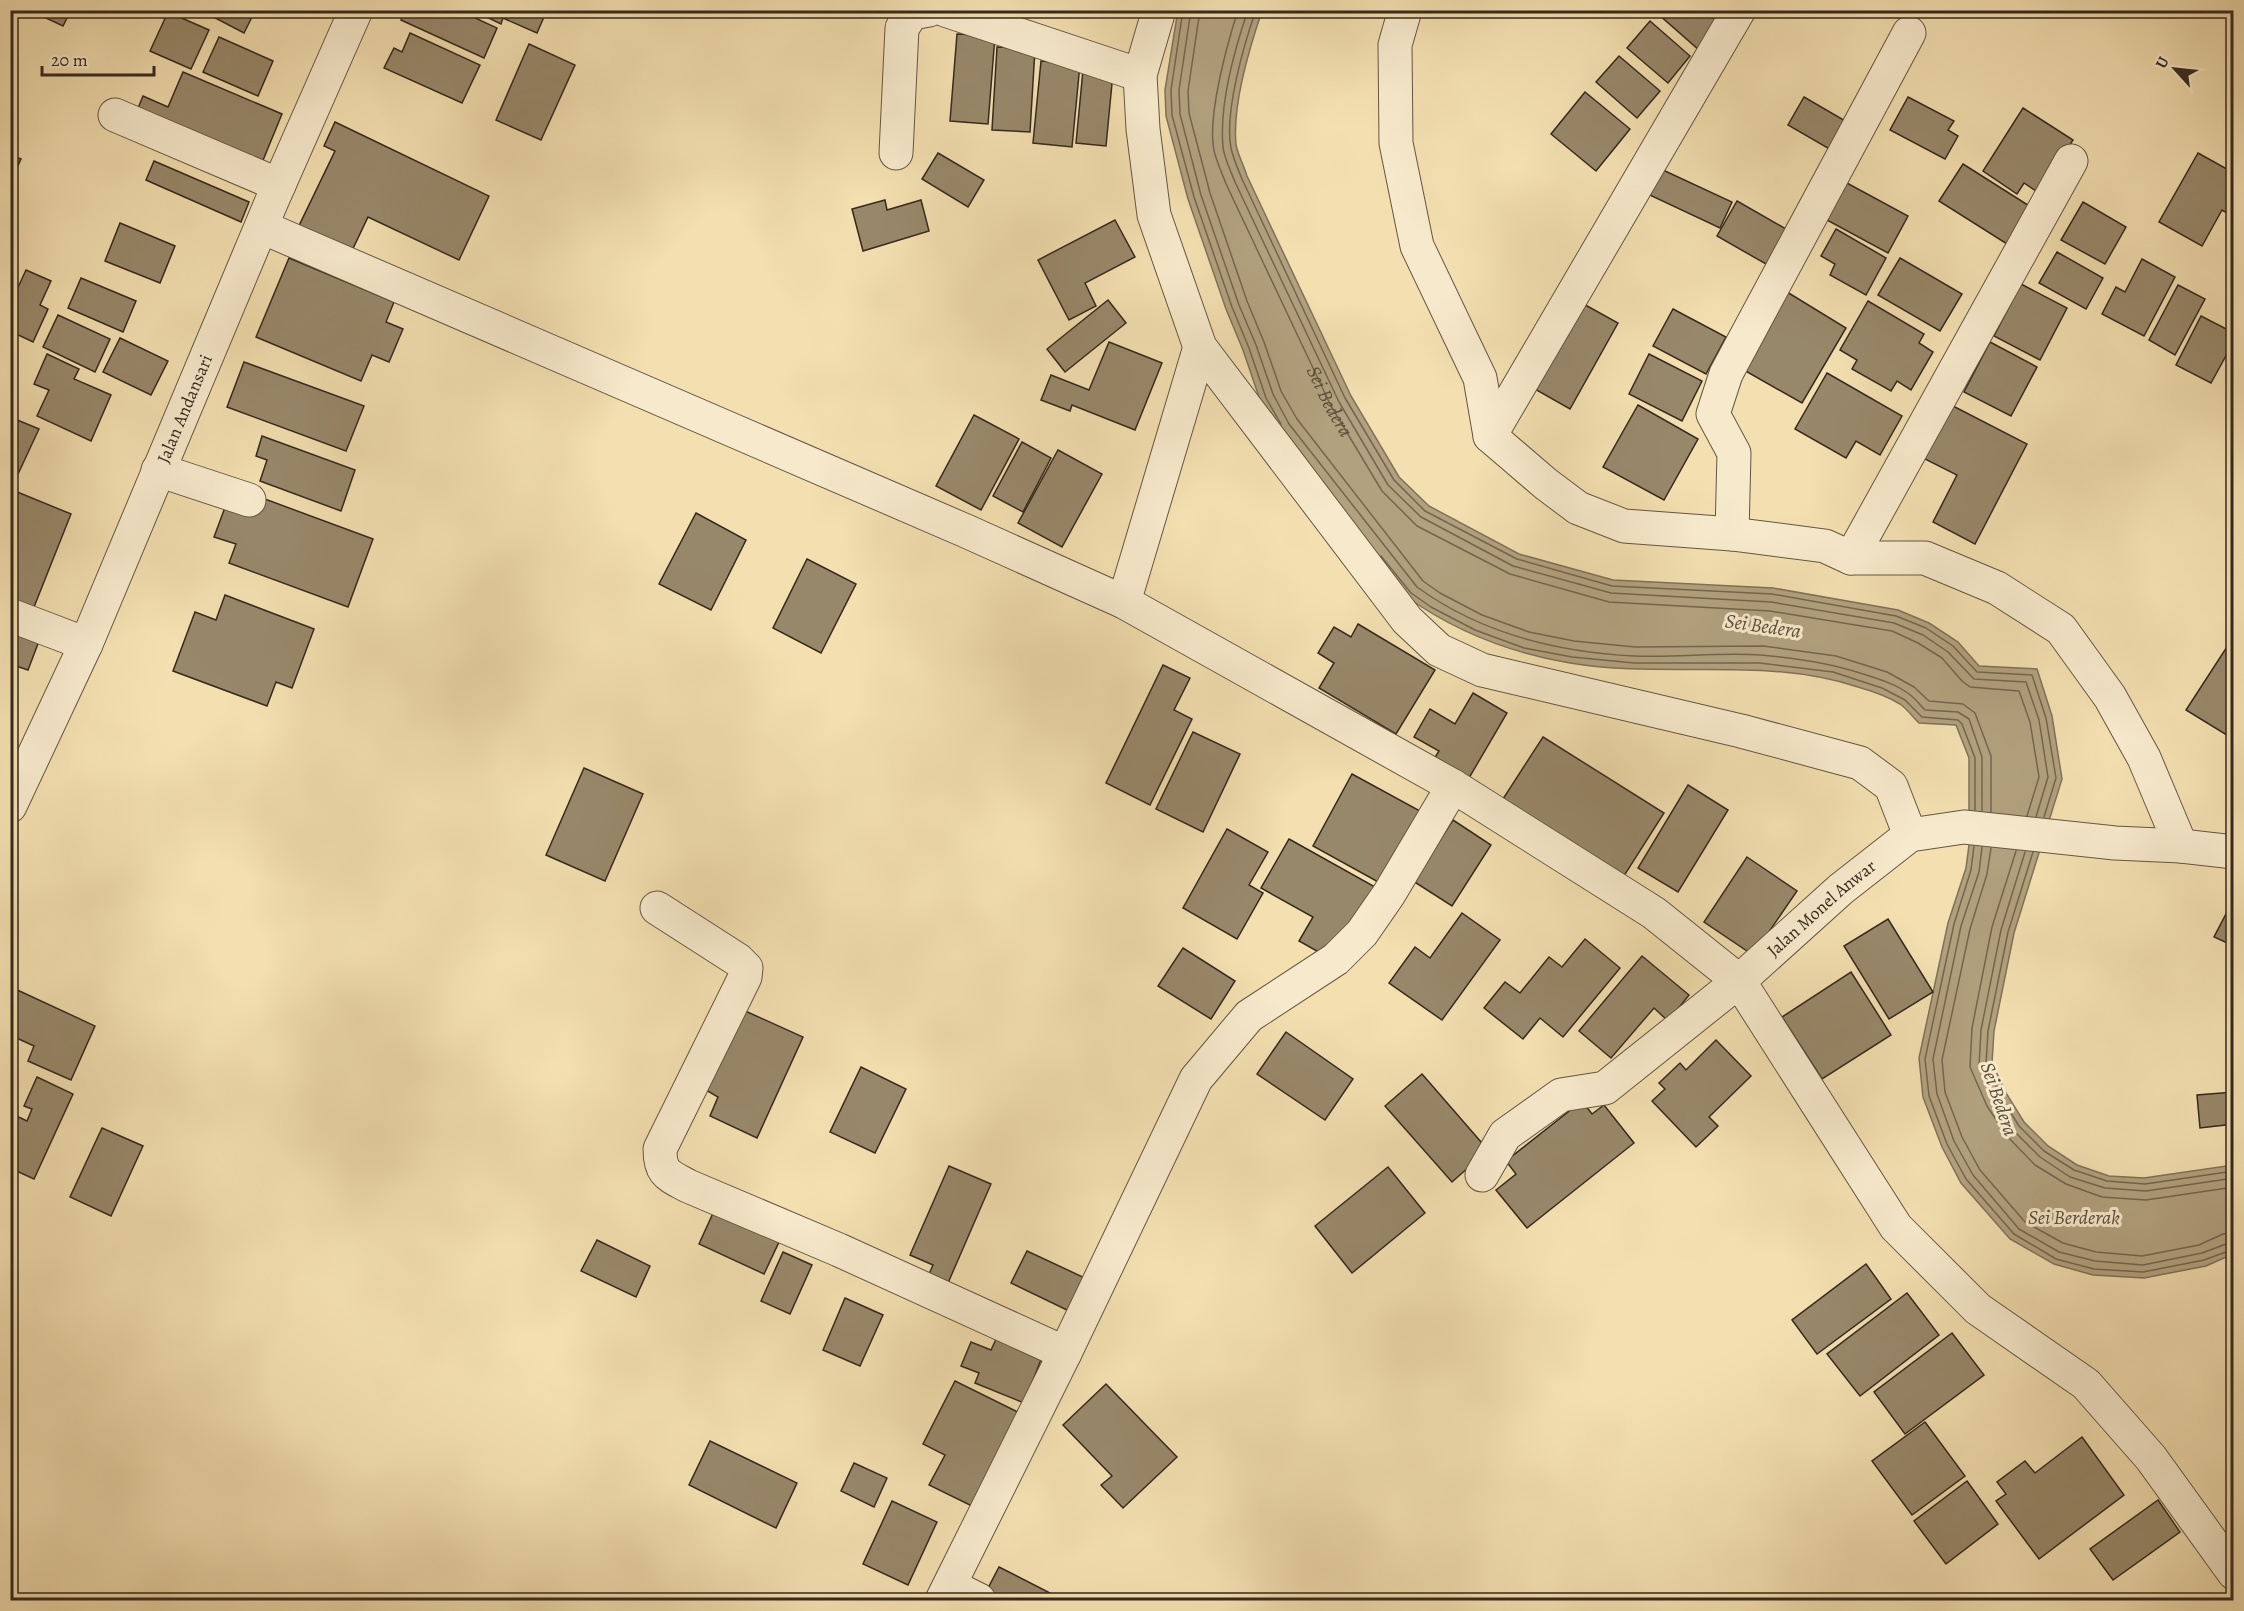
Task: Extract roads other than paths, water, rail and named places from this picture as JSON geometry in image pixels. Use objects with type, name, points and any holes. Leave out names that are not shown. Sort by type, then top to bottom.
[{"type":"street","name":"Jalan Andansari","points":[[10,806],[86,644],[279,185],[356,10]]},
{"type":"street","points":[[896,153],[902,28],[912,13],[929,10]]},
{"type":"street","points":[[945,10],[1140,75]]},
{"type":"street","points":[[1159,10],[1140,75],[1143,129],[1154,215],[1200,347],[1407,620],[1439,650],[1482,670],[1741,731],[1860,763],[1892,786],[1910,835],[1964,827],[2115,843],[2181,846],[2234,852]]},
{"type":"street","points":[[1405,10],[1395,45],[1396,143],[1417,246],[1480,378],[1490,436],[1578,508],[1624,526],[1732,534],[1825,546],[1851,558],[1925,558],[1997,588],[2061,629],[2110,697],[2139,748],[2181,846]]},
{"type":"street","points":[[1490,436],[1739,10]]},
{"type":"street","points":[[1732,534],[1734,453],[1713,414],[1726,374],[1909,33]]},
{"type":"street","points":[[115,114],[279,185]]},
{"type":"street","points":[[1851,558],[2071,161]]},
{"type":"street","points":[[262,227],[1124,602],[1453,786],[1654,913],[1739,981],[1896,1227],[1978,1309],[2086,1384],[2151,1458],[2234,1573]]},
{"type":"street","points":[[1124,602],[1200,347]]},
{"type":"street","points":[[158,470],[249,500]]},
{"type":"street","points":[[10,615],[86,644]]},
{"type":"street","points":[[957,1596],[1065,1353],[1196,1078],[1250,1016],[1336,959],[1362,933],[1389,894],[1453,786]]},
{"type":"street","name":"Jalan Monel Anwar","points":[[1482,1175],[1505,1135],[1561,1095],[1605,1088],[1739,981],[1841,890],[1910,835]]},
{"type":"street","points":[[657,908],[738,960],[746,968],[745,977],[660,1149],[660,1162],[665,1174],[1065,1353]]},
{"type":"water","name":"Sei Berderak","points":[[1178,10],[1262,11],[1239,95],[1235,129],[1238,153],[1351,396],[1399,477],[1429,506],[1519,554],[1613,580],[1773,588],[1898,610],[1929,623],[1958,642],[1979,666],[2037,669],[2052,716],[2062,779],[2014,933],[1994,1031],[1992,1063],[2006,1093],[2024,1122],[2048,1146],[2077,1165],[2109,1176],[2144,1178],[2233,1165],[2233,1254],[2206,1266],[2144,1278],[2093,1275],[2054,1264],[2010,1239],[1961,1183],[1942,1147],[1923,1097],[1919,1058],[1948,923],[1966,868],[1969,845],[1969,758],[1956,725],[1919,723],[1903,706],[1879,694],[1823,678],[1787,672],[1642,669],[1606,667],[1548,659],[1505,647],[1465,631],[1407,597],[1260,400],[1188,199],[1166,116],[1165,90]]},
{"type":"water label","name":"Sei Bedera","points":[[1332,400]]},
{"type":"water label","name":"Sei Bedera","points":[[1763,626]]},
{"type":"water label","name":"Sei Bedera","points":[[1999,1099]]}]
